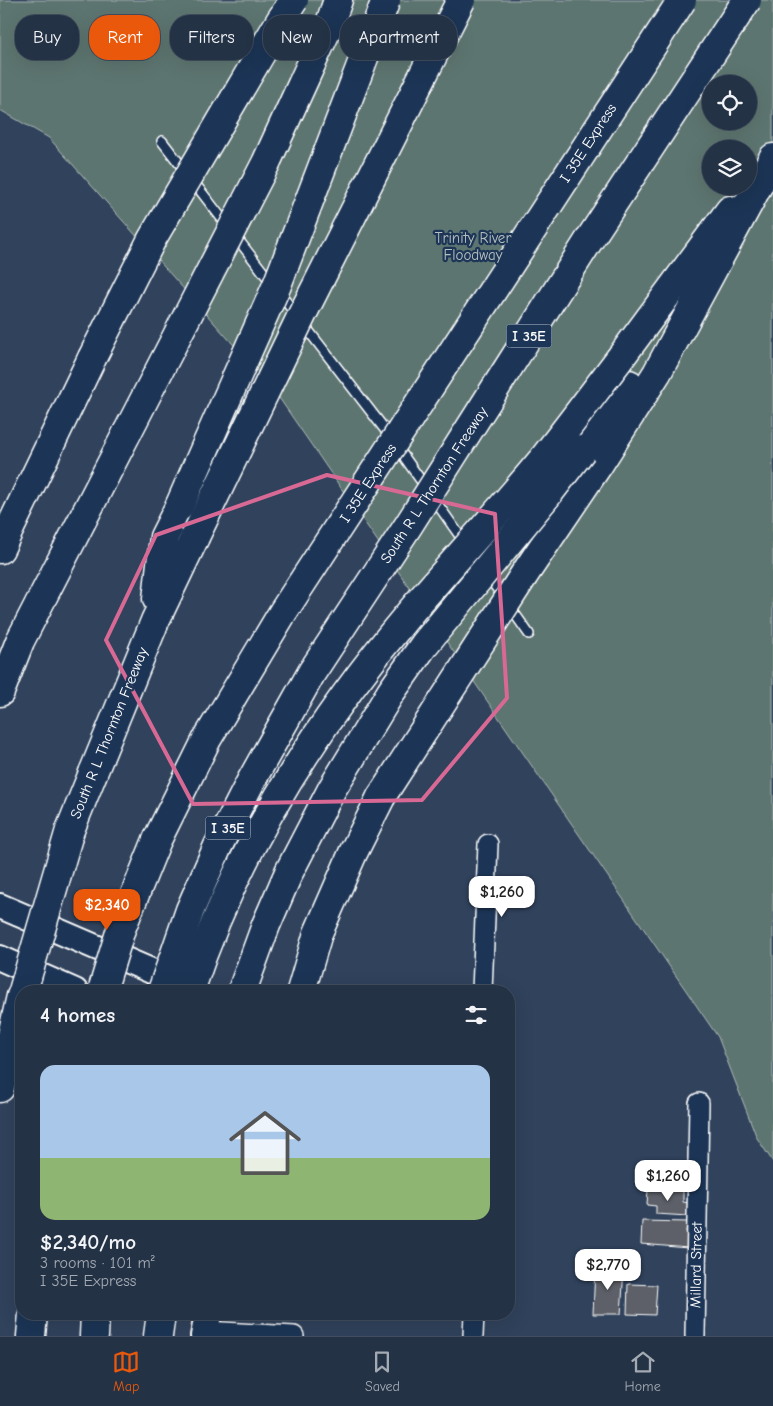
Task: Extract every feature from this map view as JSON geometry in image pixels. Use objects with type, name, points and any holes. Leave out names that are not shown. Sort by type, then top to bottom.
[{"type":"highway","points":[[0,549],[152,239],[294,0]]},
{"type":"highway","points":[[0,692],[20,641],[266,163],[326,32],[338,0]]},
{"type":"highway","points":[[155,620],[164,537],[277,285],[386,0]]},
{"type":"highway","name":"South R L Thornton Freeway","points":[[25,985],[70,830],[155,620],[349,220],[461,0]]},
{"type":"highway","name":"I 35E Express","points":[[104,985],[121,929],[157,840],[206,739],[283,612],[682,0]]},
{"type":"highway","name":"South R L Thornton Freeway","points":[[164,985],[190,910],[218,846],[251,781],[312,672],[408,526],[593,234],[747,0]]},
{"type":"highway","points":[[757,173],[773,152]]},
{"type":"highway","points":[[303,985],[318,933],[353,853],[381,797],[657,373],[773,158]]},
{"type":"highway","points":[[192,985],[224,903],[264,822],[344,697],[408,615],[543,458],[621,357],[741,195]]},
{"type":"highway","points":[[244,985],[266,925],[289,872],[332,788],[391,692],[424,645],[549,493],[627,388],[663,332],[707,282]]},
{"type":"highway","name":"South R L Thornton Freeway","points":[[0,1088],[15,1023]]},
{"type":"highway","points":[[31,1336],[32,1320]]},
{"type":"highway","points":[[94,1336],[95,1320]]},
{"type":"highway","points":[[158,1336],[160,1320]]},
{"type":"street","points":[[482,985],[488,844]]},
{"type":"street","points":[[0,906],[185,985]]},
{"type":"street","points":[[0,958],[61,985]]},
{"type":"street","name":"Millard Street","points":[[695,1336],[699,1103]]},
{"type":"street","points":[[473,1336],[474,1320]]},
{"type":"street","points":[[206,1327],[294,1336]]},
{"type":"lane","points":[[162,141],[386,431],[529,634]]},
{"type":"highlighted area","points":[[327,475],[495,514],[507,698],[422,800],[193,804],[106,640],[156,535]]},
{"type":"green space","name":"Trinity River Floodway","points":[[0,0],[773,0],[773,1162],[757,1138],[718,1037],[273,389],[49,138],[0,110]]},
{"type":"building","points":[[648,1189],[683,1190],[683,1202],[689,1203],[688,1216],[656,1214],[656,1206],[647,1205]]},
{"type":"building","points":[[642,1221],[687,1222],[686,1232],[689,1233],[688,1248],[641,1244]]},
{"type":"building","points":[[595,1267],[624,1269],[621,1314],[593,1314]]},
{"type":"building","points":[[628,1284],[657,1285],[655,1315],[627,1314]]}]
